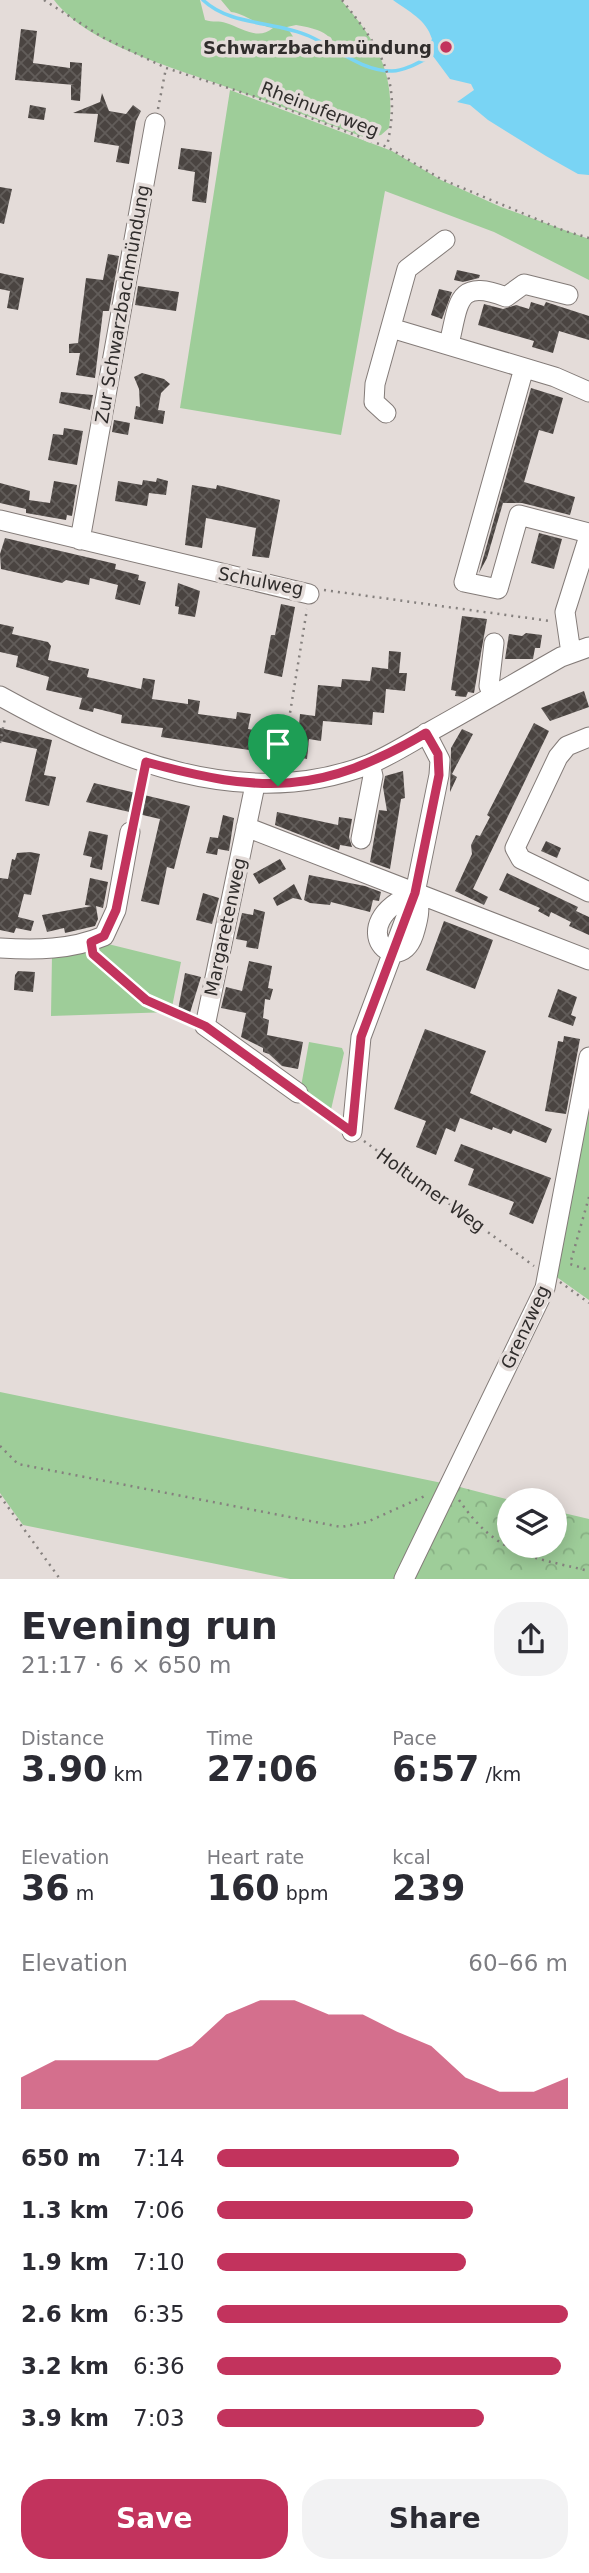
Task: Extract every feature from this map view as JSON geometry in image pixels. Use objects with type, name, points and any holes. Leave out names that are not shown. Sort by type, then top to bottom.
[{"type":"street","name":"Zur Schwarzbachmündung","points":[[80,540],[155,123]]},
{"type":"street","points":[[386,414],[374,402],[374,384],[407,269],[445,240]]},
{"type":"street","points":[[449,344],[460,300],[466,292],[481,288],[506,297],[524,284],[568,295]]},
{"type":"street","points":[[391,328],[555,377],[589,392]]},
{"type":"street","points":[[4,698],[74,735],[146,762],[206,779],[278,786],[334,775],[370,764],[580,650],[566,618],[589,534],[519,515],[498,589],[464,582],[524,368]]},
{"type":"street","name":"Schulweg","points":[[0,520],[309,594]]},
{"type":"street","points":[[493,696],[489,686],[494,643]]},
{"type":"street","points":[[420,895],[395,901],[378,924],[376,936],[381,946],[394,953],[403,950],[414,935],[419,913],[439,768],[438,754],[426,733]]},
{"type":"street","points":[[589,737],[572,743],[561,752],[515,848],[521,859],[589,892]]},
{"type":"street","points":[[361,839],[373,776],[370,764]]},
{"type":"street","name":"Margaretenweg","points":[[205,1026],[255,785]]},
{"type":"street","points":[[246,827],[589,960]]},
{"type":"street","points":[[0,947],[32,950],[91,942],[104,936],[109,930],[127,862],[130,832]]},
{"type":"street","points":[[352,1132],[361,1037],[394,953]]},
{"type":"street","points":[[205,1026],[298,1093]]},
{"type":"street","name":"Grenzweg","points":[[404,1579],[549,1274],[589,1057]]},
{"type":"path","name":"Rheinuferweg","points":[[44,0],[89,30],[166,68],[250,95],[387,147],[441,179],[565,231],[589,238]]},
{"type":"path","points":[[342,0],[385,61],[394,100],[387,147]]},
{"type":"path","points":[[155,123],[166,68]]},
{"type":"path","name":"Schulweg","points":[[309,594],[311,588],[566,618]]},
{"type":"path","points":[[278,786],[309,594]]},
{"type":"path","points":[[0,743],[4,698]]},
{"type":"path","points":[[130,832],[146,762]]},
{"type":"path","points":[[91,942],[93,954],[146,1000],[205,1026]]},
{"type":"path","name":"Holtumer Weg","points":[[298,1093],[589,1303]]},
{"type":"path","points":[[589,1198],[570,1264],[589,1270]]},
{"type":"path","points":[[0,1446],[18,1464],[341,1527],[367,1522],[449,1486],[477,1526],[494,1541],[528,1556],[589,1571]]},
{"type":"path","points":[[0,1496],[60,1579]]},
{"type":"green space","points":[[54,0],[200,0],[205,20],[262,33],[273,28],[231,12],[221,0],[341,0],[364,29],[381,58],[389,90],[389,128],[381,135],[366,138],[137,55],[89,31]],"holes":[[[296,25],[324,33],[341,56],[302,51],[287,27]]]},
{"type":"green space","points":[[230,90],[392,151],[441,180],[501,207],[589,239],[589,280],[494,232],[385,191],[341,435],[180,408]]},
{"type":"green space","points":[[104,943],[181,962],[171,1012],[51,1016],[52,955]]},
{"type":"green space","points":[[309,1042],[342,1048],[344,1053],[330,1114],[300,1092]]},
{"type":"green space","points":[[589,1066],[589,1300],[551,1273]]},
{"type":"green space","points":[[0,1392],[447,1484],[401,1579],[290,1579],[23,1525],[0,1493]]},
{"type":"green space","points":[[452,1485],[497,1497],[497,1558],[567,1558],[567,1514],[589,1519],[589,1579],[407,1579]]},
{"type":"water","points":[[393,0],[589,0],[589,175],[578,174],[488,120],[470,105],[457,102],[474,90],[471,84],[450,79],[427,48],[432,39],[426,26]]},
{"type":"building","points":[[21,29],[37,31],[33,63],[70,68],[70,62],[82,63],[80,101],[71,100],[71,85],[75,85],[15,80]]},
{"type":"building","points":[[102,93],[109,111],[126,114],[133,105],[141,111],[136,121],[129,164],[116,162],[119,146],[94,142],[98,114],[73,113],[100,102]]},
{"type":"building","points":[[30,105],[46,108],[44,120],[28,118]]},
{"type":"building","points":[[181,148],[212,152],[206,203],[192,201],[195,172],[178,169]]},
{"type":"building","points":[[0,187],[12,189],[4,224],[0,223]]},
{"type":"building","points":[[108,254],[119,256],[109,311],[103,311],[95,378],[76,375],[80,353],[69,353],[69,344],[78,343],[86,278],[103,280]]},
{"type":"building","points":[[457,270],[480,275],[479,278],[463,282],[454,280]]},
{"type":"building","points":[[0,273],[24,278],[18,310],[7,308],[10,291],[0,289]]},
{"type":"building","points":[[138,286],[179,292],[176,311],[135,305]]},
{"type":"building","points":[[439,289],[452,292],[442,319],[431,315]]},
{"type":"building","points":[[531,302],[544,306],[546,302],[589,316],[589,340],[559,331],[553,353],[532,347],[534,341],[478,325],[484,304],[503,309],[516,305],[529,309]]},
{"type":"building","points":[[142,373],[164,379],[170,384],[161,393],[158,410],[165,411],[163,424],[134,419],[136,406],[140,407],[139,389],[134,377]]},
{"type":"building","points":[[531,388],[563,398],[553,434],[539,430],[524,482],[575,497],[570,515],[522,503],[503,503],[487,558],[479,573]]},
{"type":"building","points":[[61,392],[93,395],[90,410],[59,403]]},
{"type":"building","points":[[114,420],[130,423],[128,435],[112,432]]},
{"type":"building","points":[[64,428],[83,431],[77,465],[48,460],[53,434],[63,435]]},
{"type":"building","points":[[157,478],[168,481],[166,495],[149,493],[147,506],[115,501],[118,481],[142,485],[143,480],[156,482]]},
{"type":"building","points":[[54,481],[77,485],[72,516],[67,515],[66,520],[26,513],[26,509],[0,503],[0,483],[30,491],[29,500],[50,503]]},
{"type":"building","points":[[192,485],[216,489],[217,485],[280,500],[269,558],[252,556],[256,528],[206,518],[202,548],[185,545]]},
{"type":"building","points":[[539,533],[562,539],[554,569],[531,563]]},
{"type":"building","points":[[5,538],[116,564],[115,569],[139,575],[138,580],[146,582],[140,605],[115,599],[118,585],[90,578],[89,585],[66,580],[62,583],[1,569],[0,554]]},
{"type":"building","points":[[178,583],[200,591],[195,617],[178,614],[179,607],[175,606]]},
{"type":"building","points":[[281,604],[295,607],[282,677],[264,673],[271,635],[275,635]]},
{"type":"building","points":[[462,616],[487,619],[474,693],[468,692],[466,697],[455,696],[456,691],[451,690]]},
{"type":"building","points":[[0,624],[14,627],[12,634],[48,642],[51,646],[48,660],[89,669],[87,677],[141,689],[143,678],[155,680],[152,699],[188,704],[188,699],[200,701],[198,714],[236,719],[237,712],[251,714],[248,729],[266,732],[263,752],[161,737],[163,728],[121,723],[122,715],[94,708],[93,712],[79,709],[82,698],[46,690],[49,677],[16,667],[18,656],[0,652]]},
{"type":"building","points":[[526,633],[542,635],[540,648],[535,648],[533,659],[505,659],[509,634],[522,636]]},
{"type":"building","points":[[389,651],[401,652],[399,673],[407,673],[405,691],[386,689],[384,713],[373,712],[372,725],[323,721],[321,741],[309,739],[307,759],[296,757],[300,714],[315,716],[318,685],[341,687],[342,679],[370,681],[372,667],[388,669]]},
{"type":"building","points":[[584,691],[589,707],[550,721],[541,708]]},
{"type":"building","points":[[534,723],[549,731],[473,889],[488,897],[484,905],[455,891],[472,854],[471,845],[476,835],[480,836],[490,817],[487,815]]},
{"type":"building","points":[[0,728],[52,740],[44,775],[56,777],[49,806],[25,801],[37,749],[0,741]]},
{"type":"building","points":[[462,729],[473,734],[452,774],[457,777],[450,792],[451,748]]},
{"type":"building","points":[[403,771],[405,798],[401,799],[390,869],[370,862],[379,810],[387,811],[383,787],[385,776]]},
{"type":"building","points":[[94,783],[190,806],[174,869],[167,867],[159,905],[141,901],[160,819],[86,802]]},
{"type":"building","points":[[277,812],[338,825],[339,817],[352,819],[349,837],[352,847],[340,845],[339,850],[275,825]]},
{"type":"building","points":[[223,815],[234,818],[229,851],[218,849],[217,855],[206,853],[210,837],[218,838]]},
{"type":"building","points":[[89,831],[108,835],[102,870],[90,867],[92,857],[83,855]]},
{"type":"building","points":[[546,841],[561,848],[557,858],[541,851]]},
{"type":"building","points":[[17,853],[40,854],[31,895],[24,894],[18,917],[34,921],[31,931],[16,928],[14,933],[0,930],[0,878],[8,879],[12,859],[15,860]]},
{"type":"building","points":[[280,859],[286,869],[259,884],[253,874]]},
{"type":"building","points":[[507,873],[578,907],[576,911],[589,917],[589,935],[569,926],[571,922],[551,912],[549,917],[538,911],[540,908],[499,890]]},
{"type":"building","points":[[309,875],[365,886],[381,892],[379,901],[373,900],[370,912],[331,902],[330,905],[310,903],[304,900]]},
{"type":"building","points":[[90,878],[108,882],[103,908],[96,906],[98,919],[95,926],[65,933],[64,928],[47,932],[42,915],[92,906],[85,905]]},
{"type":"building","points":[[294,884],[302,900],[293,898],[277,906],[273,898]]},
{"type":"building","points":[[203,893],[219,898],[212,924],[196,920]]},
{"type":"building","points":[[254,909],[265,912],[258,949],[246,947],[247,941],[236,939],[242,913],[253,915]]},
{"type":"building","points":[[444,921],[493,940],[475,989],[426,970]]},
{"type":"building","points":[[249,961],[272,966],[268,988],[273,989],[270,1000],[265,999],[263,1018],[269,1020],[267,1035],[303,1042],[298,1069],[282,1066],[263,1052],[263,1048],[241,1037],[246,1013],[221,1008],[226,987],[242,991]]},
{"type":"building","points":[[18,971],[35,972],[33,992],[14,990],[15,975]]},
{"type":"building","points":[[185,973],[201,977],[189,1016],[178,1010]]},
{"type":"building","points":[[558,989],[577,997],[571,1015],[576,1017],[573,1026],[548,1017]]},
{"type":"building","points":[[425,1029],[486,1051],[470,1093],[552,1129],[546,1143],[513,1130],[511,1134],[493,1127],[492,1130],[460,1118],[455,1132],[446,1128],[436,1155],[416,1147],[426,1121],[394,1109]]},
{"type":"building","points":[[564,1036],[580,1039],[566,1114],[545,1111],[558,1041],[563,1042]]},
{"type":"building","points":[[461,1144],[551,1178],[533,1224],[509,1214],[514,1202],[468,1185],[474,1169],[454,1161]]},
{"type":"waterway","points":[[203,0],[240,19],[309,36],[359,63],[381,70],[404,69],[437,53]]},
{"type":"place","name":"Schwarzbachmündung","points":[[446,47]]},
{"type":"route","points":[[426,733],[440,760],[415,893],[361,1037],[352,1132],[205,1026],[146,1000],[93,954],[91,942],[104,936],[109,930],[116,910],[146,762],[206,779],[278,786],[334,775],[370,764],[426,733]]}]
